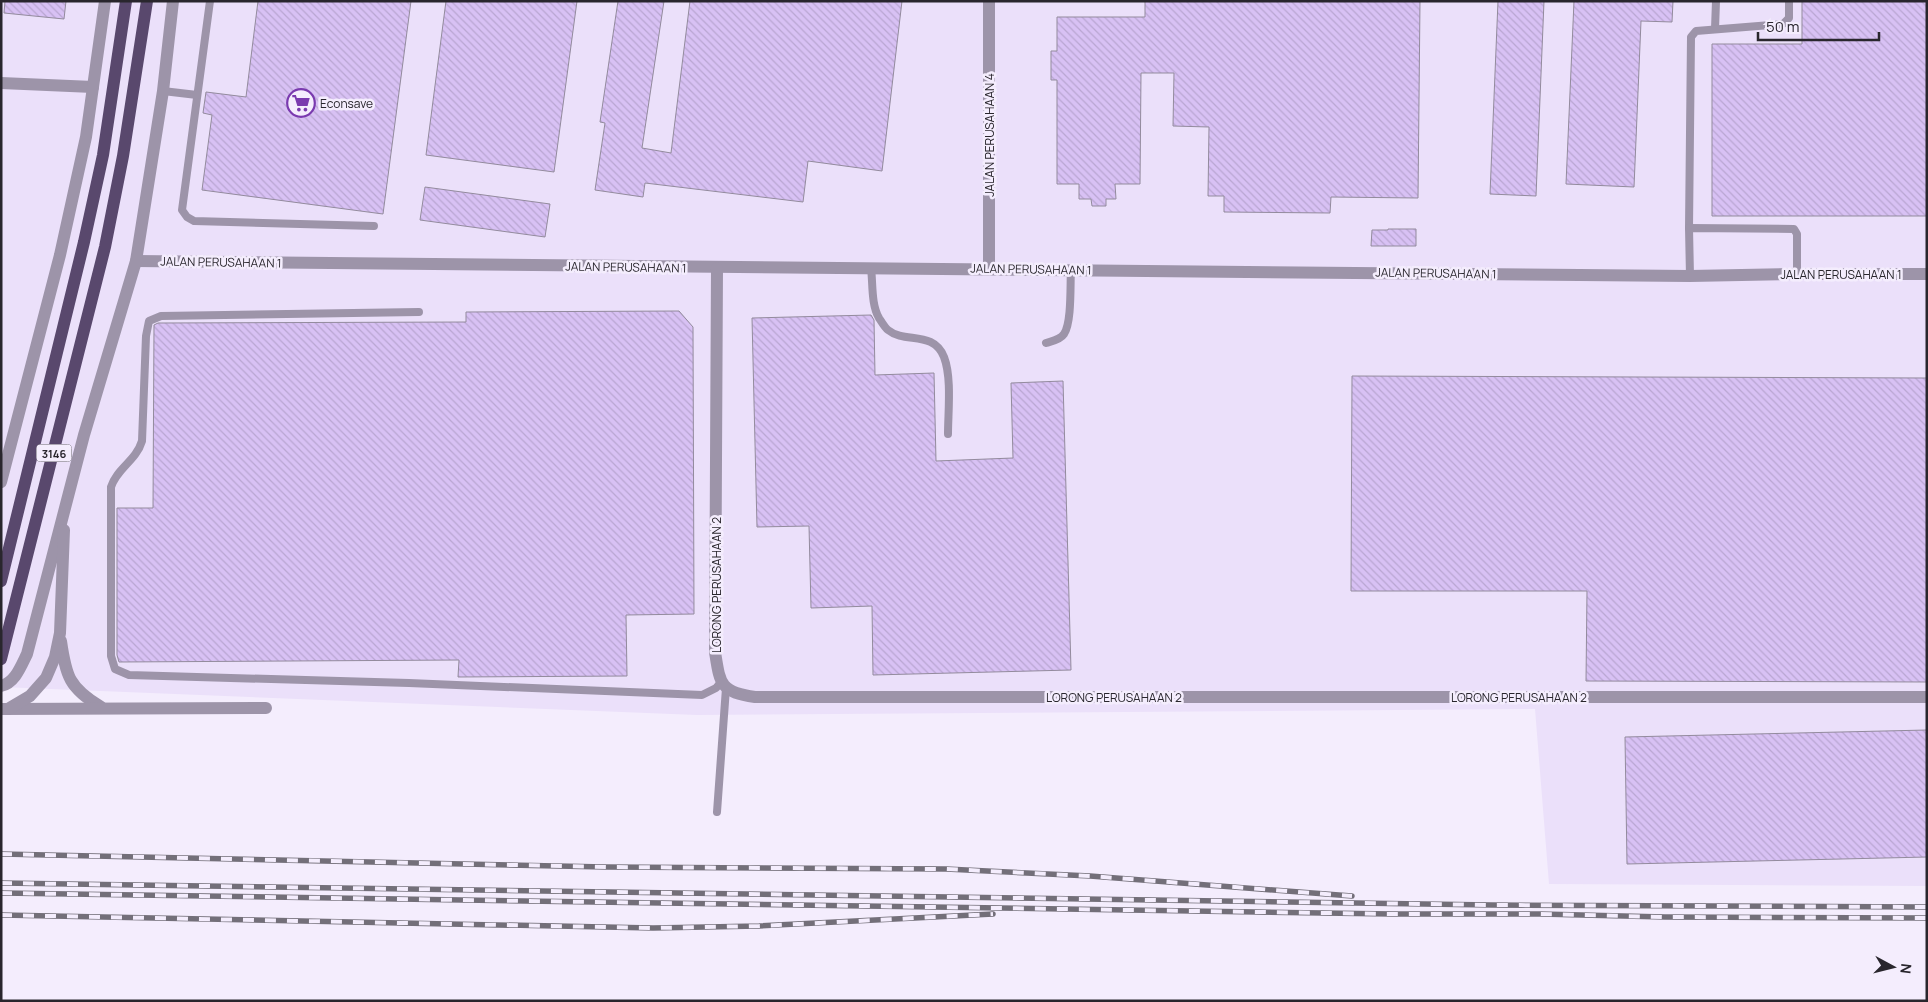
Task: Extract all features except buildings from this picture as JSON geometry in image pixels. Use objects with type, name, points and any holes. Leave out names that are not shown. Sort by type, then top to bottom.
[{"type":"main road","name":"3146","points":[[1,581],[84,242],[103,155],[126,1]]},
{"type":"main road","name":"3146","points":[[1,659],[105,247],[123,156],[147,1]]},
{"type":"street","points":[[1,482],[60,255],[86,137],[105,1]]},
{"type":"street","points":[[1,686],[5,685],[16,675],[26,654],[86,426],[136,261],[163,91],[173,1]]},
{"type":"street","name":"JALAN PERUSAHAAN 4","points":[[989,1],[989,269]]},
{"type":"street","points":[[1,83],[93,87]]},
{"type":"street","name":"JALAN PERUSAHAAN 1","points":[[136,261],[1690,276],[1927,274]]},
{"type":"street","name":"LORONG PERUSAHAAN 2","points":[[718,268],[716,652],[724,685],[738,695],[755,697],[1927,697]]},
{"type":"street","points":[[4,709],[30,696],[46,678],[55,656],[60,633],[66,502]]},
{"type":"street","points":[[60,633],[67,673],[76,689],[102,708]]},
{"type":"street","points":[[4,709],[266,708]]},
{"type":"lane","points":[[210,1],[182,210],[187,217],[194,221],[374,226]]},
{"type":"lane","points":[[1715,29],[1716,1]]},
{"type":"lane","points":[[1690,276],[1691,37],[1696,31],[1783,24],[1789,18],[1789,1]]},
{"type":"lane","points":[[163,91],[197,95]]},
{"type":"lane","points":[[1689,228],[1794,229],[1797,234],[1797,274]]},
{"type":"lane","points":[[872,268],[874,301],[878,316],[888,330],[906,337],[923,339],[935,345],[944,357],[948,375],[948,434]]},
{"type":"lane","points":[[1046,343],[1056,340],[1064,334],[1068,323],[1070,270]]},
{"type":"lane","points":[[419,312],[161,316],[149,320],[146,336],[142,441],[140,450],[133,460],[119,472],[111,487],[110,656],[115,669],[129,675],[399,683],[702,696],[724,685],[717,812]]},
{"type":"shaded area","points":[[1,1],[1927,1],[1927,886],[1549,884],[1535,709],[697,715],[1,687]]},
{"type":"railway","points":[[1,854],[606,867],[946,869],[1090,876],[1352,896]]},
{"type":"railway","points":[[1,883],[1492,905],[1927,907]]},
{"type":"railway","points":[[1,893],[1392,914],[1927,918]]},
{"type":"railway","points":[[1,915],[653,928],[759,926],[993,914]]},
{"type":"place","name":"Econsave","points":[[301,103]]}]
